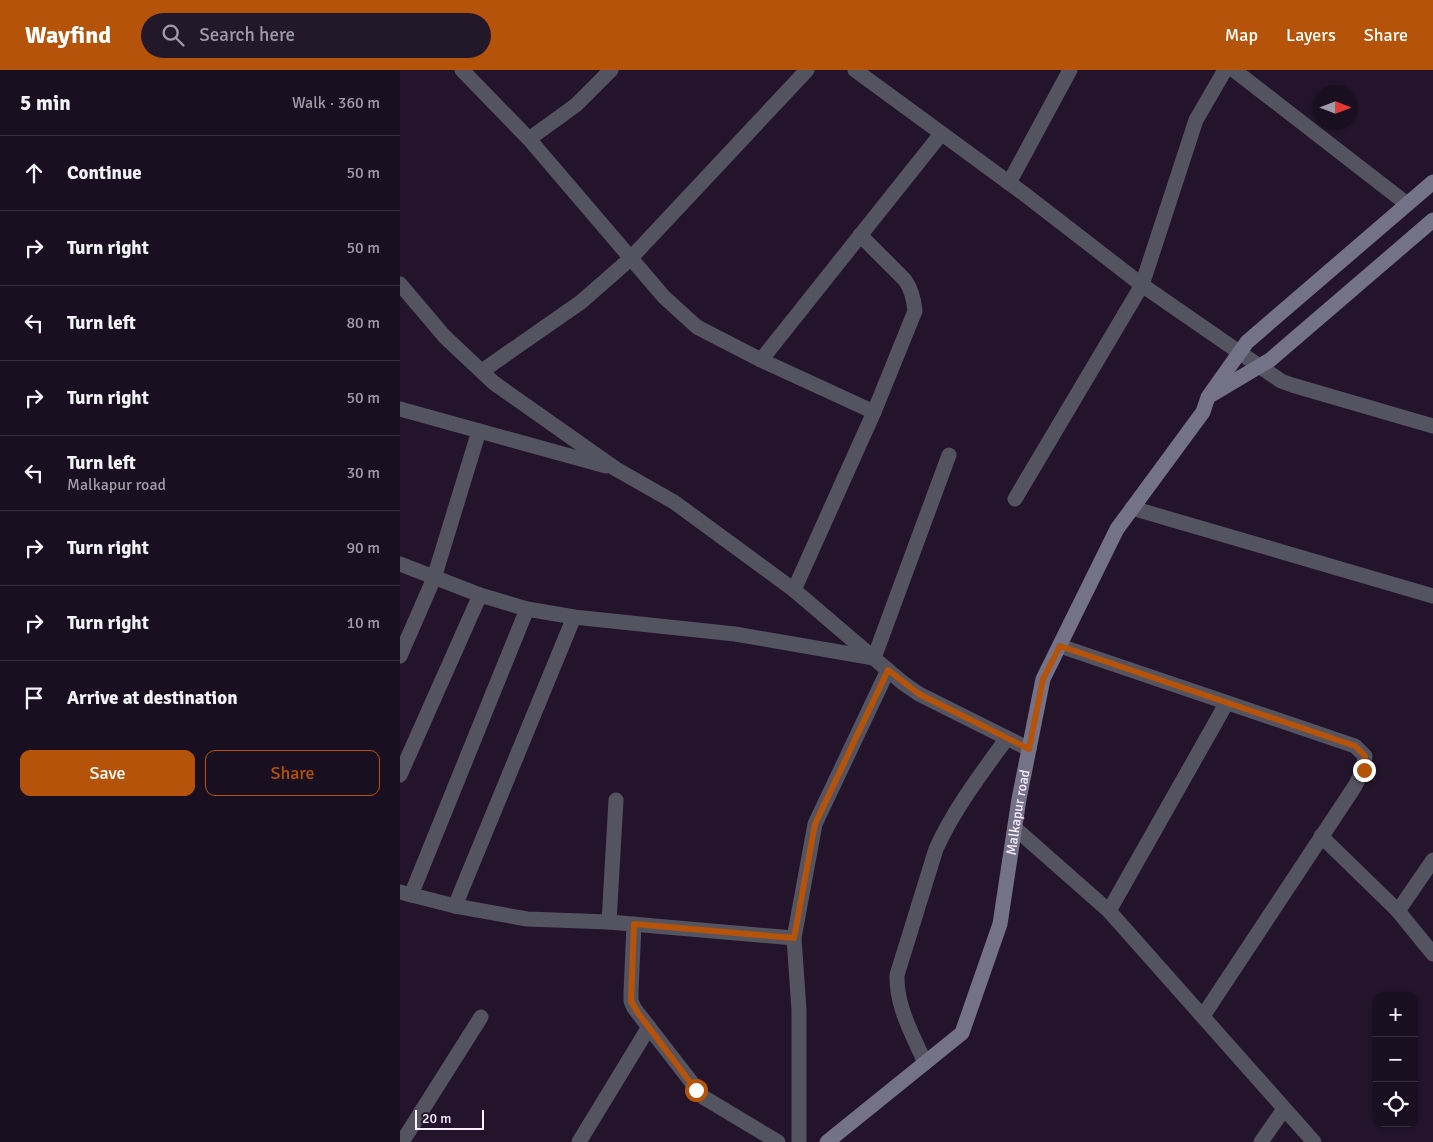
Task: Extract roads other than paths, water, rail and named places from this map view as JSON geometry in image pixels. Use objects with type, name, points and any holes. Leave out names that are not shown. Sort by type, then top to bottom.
[{"type":"street","points":[[462,70],[529,139],[664,297],[697,327],[760,360],[874,412]]},
{"type":"street","points":[[529,139],[576,106],[611,70]]},
{"type":"street","points":[[482,371],[581,302],[630,259],[807,70]]},
{"type":"street","points":[[1009,183],[1070,70]]},
{"type":"street","points":[[1015,499],[1142,286],[1196,120],[1225,70]]},
{"type":"street","points":[[1234,70],[1407,204]]},
{"type":"street","points":[[860,72],[1009,183],[1142,286],[1281,381],[1433,426]]},
{"type":"street","points":[[760,360],[942,134]]},
{"type":"street","name":"Malkapur road","points":[[827,1142],[962,1033],[1000,924],[1015,828],[1043,679],[1117,529],[1203,412],[1208,397],[1247,342],[1433,182]]},
{"type":"street","points":[[1208,397],[1260,367],[1433,220]]},
{"type":"street","points":[[794,590],[874,412],[915,312],[914,301],[906,280],[860,235]]},
{"type":"street","points":[[400,284],[446,337],[494,383],[616,469],[674,502],[794,590],[919,694],[1029,749]]},
{"type":"street","points":[[400,409],[616,469]]},
{"type":"street","points":[[400,656],[434,578],[479,431]]},
{"type":"street","points":[[874,658],[949,455]]},
{"type":"street","points":[[1132,508],[1433,596]]},
{"type":"street","points":[[400,564],[480,595],[527,609],[574,617],[735,634],[874,658]]},
{"type":"street","points":[[400,776],[480,595]]},
{"type":"street","points":[[527,609],[405,894],[456,906],[527,919],[609,922],[794,938]]},
{"type":"street","points":[[456,906],[574,617]]},
{"type":"street","points":[[1060,646],[1226,704],[1355,746],[1365,756],[1364,770],[1203,1016]]},
{"type":"street","points":[[799,1142],[799,1010],[794,938],[815,824],[888,670]]},
{"type":"street","points":[[1109,911],[1226,704]]},
{"type":"street","points":[[925,1063],[900,1005],[897,975],[936,849],[944,830],[1007,738]]},
{"type":"street","points":[[609,922],[616,800]]},
{"type":"street","points":[[1015,828],[1109,911],[1314,1142]]},
{"type":"street","points":[[1321,836],[1398,911],[1433,954]]},
{"type":"street","points":[[1398,911],[1433,860]]},
{"type":"street","points":[[634,924],[631,1001],[634,1008],[703,1098],[778,1142]]},
{"type":"street","points":[[402,1142],[481,1017]]},
{"type":"street","points":[[579,1142],[649,1027]]},
{"type":"street","points":[[1261,1142],[1284,1109]]}]
